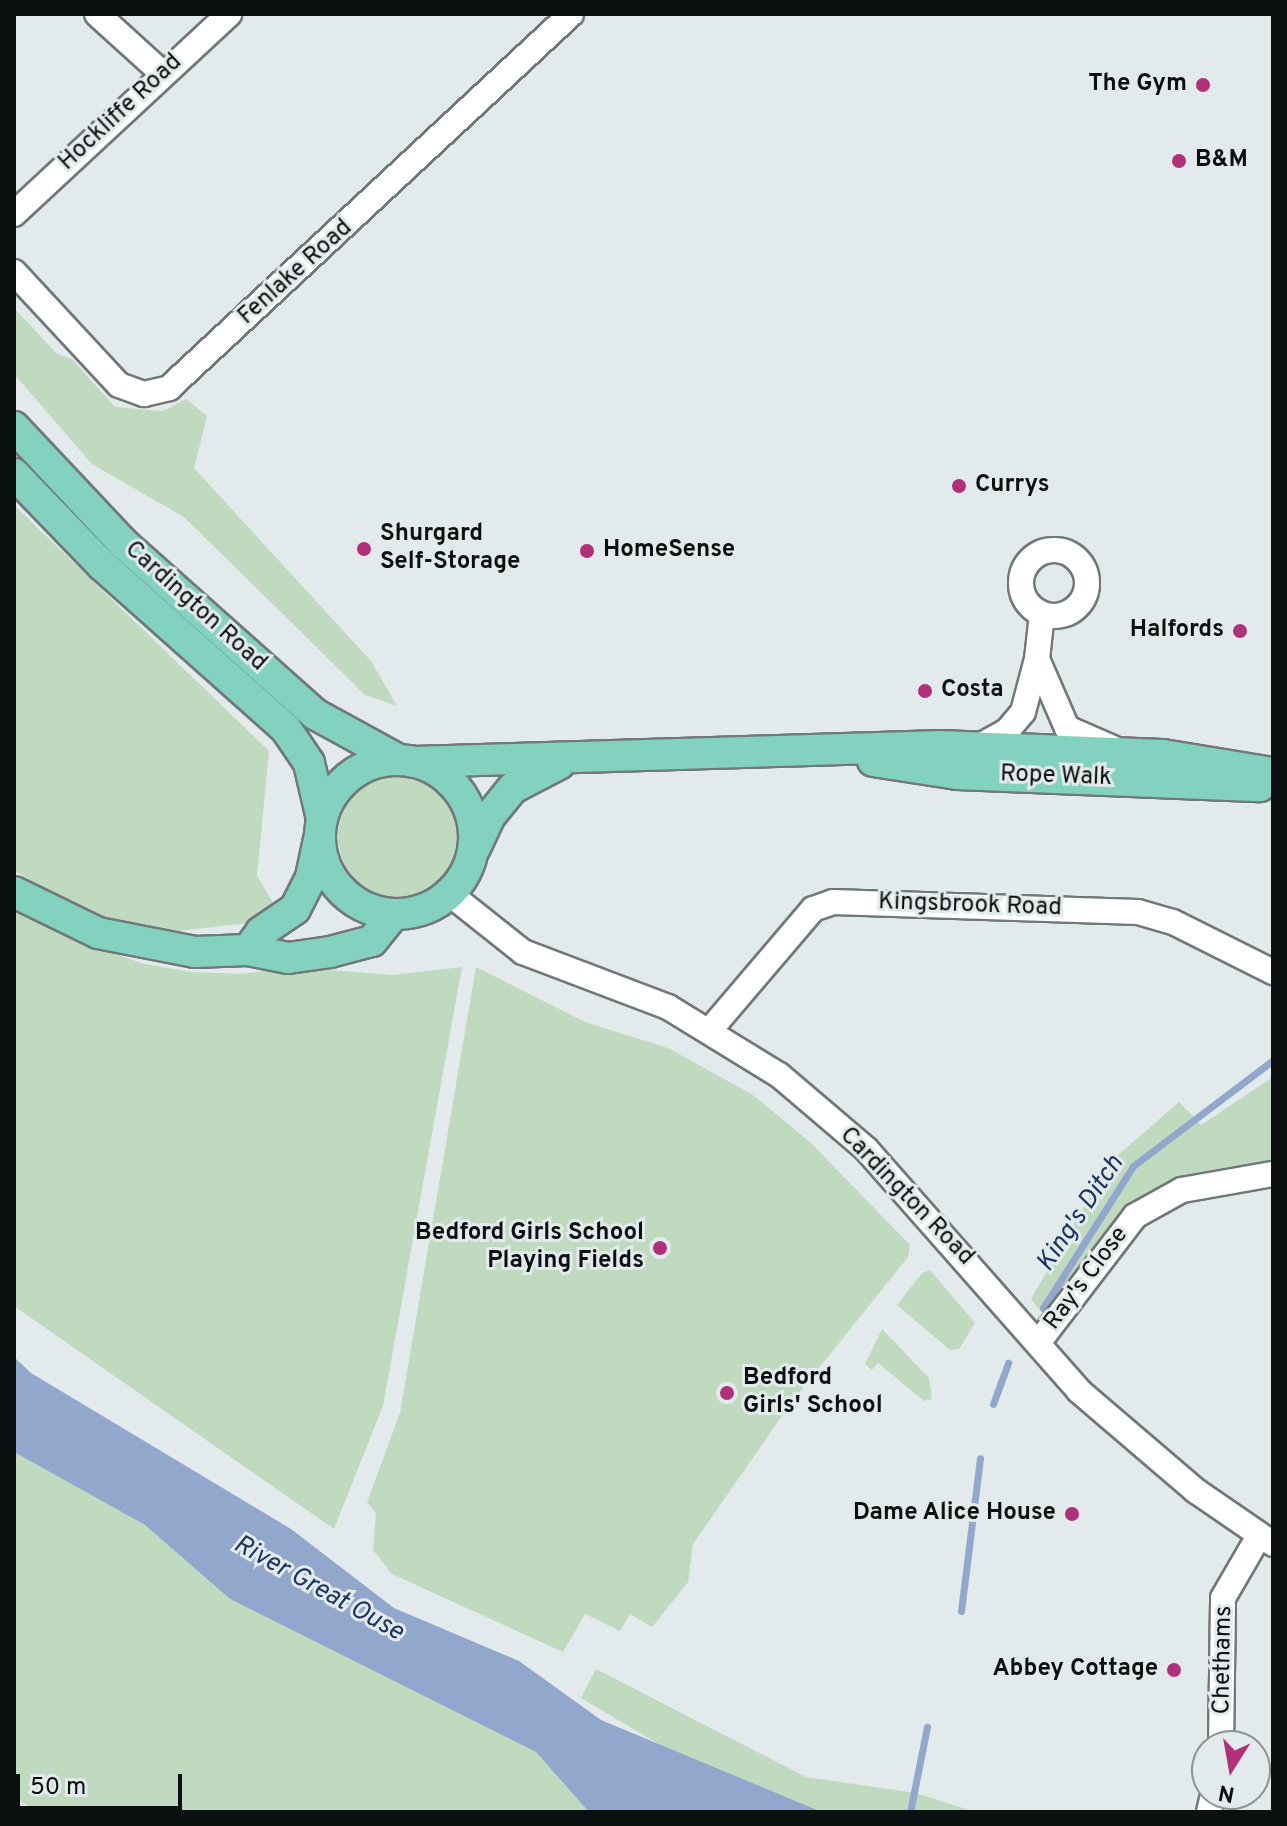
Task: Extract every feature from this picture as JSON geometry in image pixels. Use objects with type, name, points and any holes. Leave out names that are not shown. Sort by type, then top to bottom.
[{"type":"main road","name":"Cardington Road","points":[[14,427],[124,544],[315,714],[406,761]]},
{"type":"main road","name":"Cardington Road","points":[[14,474],[102,565],[286,729],[309,763],[321,829]]},
{"type":"main road","name":"Rope Walk","points":[[406,761],[572,759],[651,751],[840,753],[978,747],[1125,752],[1273,773]]},
{"type":"main road","name":"Rope Walk","points":[[840,753],[957,774],[1273,787]]},
{"type":"main road","name":"Rope Walk","points":[[473,853],[490,816],[513,788],[572,759]]},
{"type":"main road","points":[[248,950],[261,932],[295,909],[311,877],[321,829],[344,781],[378,762],[406,761],[455,786],[471,818],[473,853],[450,894],[430,908],[393,915],[348,898],[333,882],[321,829]]},
{"type":"main road","points":[[14,892],[70,922],[126,941],[195,952],[248,950],[288,958],[330,952],[372,941],[393,915]]},
{"type":"street","points":[[97,14],[162,73]]},
{"type":"street","name":"Hockliffe Road","points":[[14,214],[162,73],[229,14]]},
{"type":"street","name":"Fenlake Road","points":[[14,272],[119,385],[144,394],[169,388],[571,14]]},
{"type":"street","points":[[978,747],[1017,721],[1037,659],[1042,614]]},
{"type":"street","points":[[1037,659],[1067,728],[1125,752]]},
{"type":"street","name":"Cardington Road","points":[[450,894],[537,959],[624,989],[710,1030],[779,1075],[866,1149],[1079,1391],[1144,1450],[1266,1540]]},
{"type":"street","name":"Kingsbrook Road","points":[[710,1030],[813,909],[833,902],[1138,912],[1173,922],[1273,972]]},
{"type":"street","name":"Ray's Close","points":[[1038,1343],[1135,1216],[1182,1190],[1273,1174]]},
{"type":"street","name":"Chethams","points":[[1221,1730],[1223,1598],[1266,1540]]},
{"type":"green space","points":[[14,308],[57,354],[72,359],[115,407],[163,411],[186,399],[207,416],[194,468],[371,661],[397,706],[365,695],[184,517],[92,464],[14,374]]},
{"type":"green space","points":[[14,505],[269,751],[257,876],[275,906],[259,922],[178,931],[129,925],[89,914],[14,871]]},
{"type":"green space","points":[[398,777],[421,782],[440,795],[453,814],[458,837],[453,860],[440,879],[421,892],[398,897],[375,892],[356,879],[343,860],[338,837],[343,814],[356,795],[375,782]]},
{"type":"green space","points":[[14,904],[83,942],[141,963],[190,972],[241,974],[316,964],[319,969],[392,975],[462,967],[383,1406],[334,1529],[14,1306]]},
{"type":"green space","points":[[476,967],[585,1022],[668,1048],[753,1095],[811,1143],[910,1245],[908,1257],[791,1403],[693,1544],[688,1582],[652,1627],[630,1614],[620,1631],[585,1614],[563,1652],[392,1574],[373,1550],[376,1513],[367,1502],[400,1413]]},
{"type":"green space","points":[[1273,1077],[1273,1162],[1180,1182],[1051,1324],[1031,1299],[1109,1163],[1179,1102],[1201,1125]]},
{"type":"green space","points":[[930,1270],[975,1323],[959,1349],[950,1350],[897,1305],[922,1273]]},
{"type":"green space","points":[[882,1329],[929,1378],[932,1399],[924,1401],[878,1363],[872,1370],[865,1364]]},
{"type":"green space","points":[[14,1452],[145,1525],[230,1599],[536,1752],[589,1812],[41,1812],[14,1798]]},
{"type":"green space","points":[[596,1669],[806,1777],[916,1793],[975,1812],[822,1812],[662,1746],[581,1698]]},
{"type":"water","name":"River Great Ouse","points":[[14,1357],[31,1373],[291,1529],[394,1608],[519,1661],[601,1720],[822,1812],[589,1812],[536,1752],[230,1599],[145,1525],[14,1452]]},
{"type":"waterway","name":"King's Ditch","points":[[1043,1308],[1133,1166],[1273,1060]]},
{"type":"waterway","name":"King's Ditch","points":[[993,1404],[1008,1363]]},
{"type":"waterway","name":"King's Ditch","points":[[961,1611],[980,1458]]},
{"type":"waterway","name":"King's Ditch","points":[[910,1812],[927,1727]]},
{"type":"place","name":"The Gym","points":[[1203,85]]},
{"type":"place","name":"B&M","points":[[1179,161]]},
{"type":"place","name":"Currys","points":[[959,486]]},
{"type":"place","name":"Shurgard Self-Storage","points":[[364,549]]},
{"type":"place","name":"HomeSense","points":[[587,551]]},
{"type":"place","name":"Halfords","points":[[1240,631]]},
{"type":"place","name":"Costa","points":[[925,691]]},
{"type":"place","name":"Bedford Girls School Playing Fields","points":[[660,1248]]},
{"type":"place","name":"Bedford Girls' School","points":[[727,1393]]},
{"type":"place","name":"Dame Alice House","points":[[1072,1514]]},
{"type":"place","name":"Abbey Cottage","points":[[1174,1670]]}]
